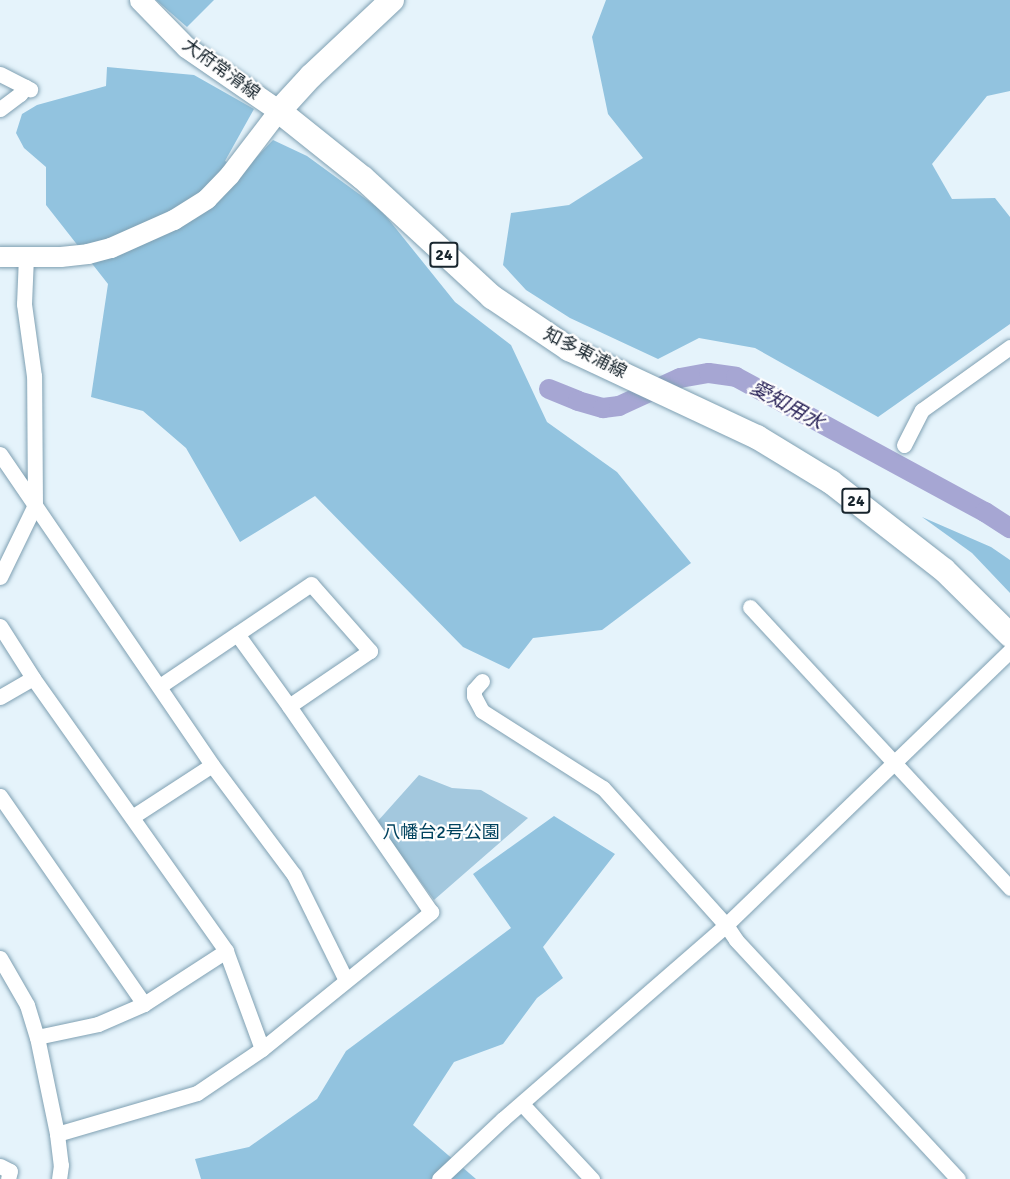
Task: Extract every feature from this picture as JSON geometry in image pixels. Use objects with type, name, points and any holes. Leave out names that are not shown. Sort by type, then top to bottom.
[{"type":"main road","name":"大府常滑線","points":[[140,0],[186,47],[279,111]]},
{"type":"main road","points":[[279,111],[327,60],[392,0]]},
{"type":"main road","name":"知多東浦線","points":[[279,111],[363,178],[492,297],[569,349],[757,437],[831,482],[944,570],[1010,635]]},
{"type":"street","points":[[0,74],[28,88],[0,109]]},
{"type":"street","points":[[0,257],[61,257],[111,248],[174,220],[207,199],[230,175],[279,111]]},
{"type":"street","points":[[0,577],[35,505],[34,376],[24,304],[26,257]]},
{"type":"street","points":[[904,445],[922,410],[1010,347]]},
{"type":"street","points":[[0,454],[212,765],[294,875],[346,980]]},
{"type":"street","points":[[160,686],[311,584],[370,651],[289,706]]},
{"type":"street","points":[[750,608],[1010,888]]},
{"type":"street","points":[[0,626],[33,678],[226,951],[262,1049]]},
{"type":"street","points":[[57,1134],[197,1093],[262,1049],[431,912],[237,634]]},
{"type":"street","points":[[439,1179],[726,925],[1010,651]]},
{"type":"street","points":[[0,697],[33,678]]},
{"type":"street","points":[[482,681],[477,685],[474,696],[482,711],[603,788],[726,925],[736,940],[958,1179]]},
{"type":"street","points":[[132,817],[212,765]]},
{"type":"street","points":[[0,796],[144,1004]]},
{"type":"street","points":[[37,1037],[98,1024],[144,1004],[226,951]]},
{"type":"street","points":[[0,958],[7,977],[27,1005],[37,1037],[57,1134],[61,1164],[59,1179]]},
{"type":"street","points":[[522,1104],[592,1179]]},
{"type":"street","points":[[0,1167],[10,1171],[8,1179]]},
{"type":"green space","name":"八幡台2号公園","points":[[419,775],[452,788],[481,790],[528,818],[434,900],[377,822]]},
{"type":"shaded area","points":[[156,0],[214,0],[187,27]]},
{"type":"shaded area","points":[[606,0],[1010,0],[1010,91],[987,96],[932,164],[952,199],[995,198],[1010,217],[1010,324],[878,417],[755,348],[699,338],[658,359],[570,318],[526,290],[503,265],[511,213],[569,205],[643,158],[608,114],[592,37]]},
{"type":"shaded area","points":[[107,67],[194,75],[254,109],[225,161],[243,171],[273,140],[307,156],[381,210],[455,302],[511,345],[547,422],[617,472],[691,563],[602,630],[533,638],[509,669],[463,647],[315,496],[240,542],[186,448],[143,411],[91,397],[108,284],[46,205],[46,167],[24,148],[16,133],[22,114],[37,105],[106,86]]},
{"type":"shaded area","points":[[922,517],[991,547],[1010,560],[1010,593],[972,553]]},
{"type":"shaded area","points":[[554,816],[615,854],[543,947],[563,978],[537,998],[503,1044],[454,1062],[413,1125],[476,1179],[201,1179],[195,1159],[249,1147],[317,1099],[346,1051],[511,928],[473,874]]},
{"type":"waterway","name":"愛知用水","points":[[549,389],[603,408],[619,406],[680,378],[709,373],[736,377],[985,512],[1010,528]]}]
